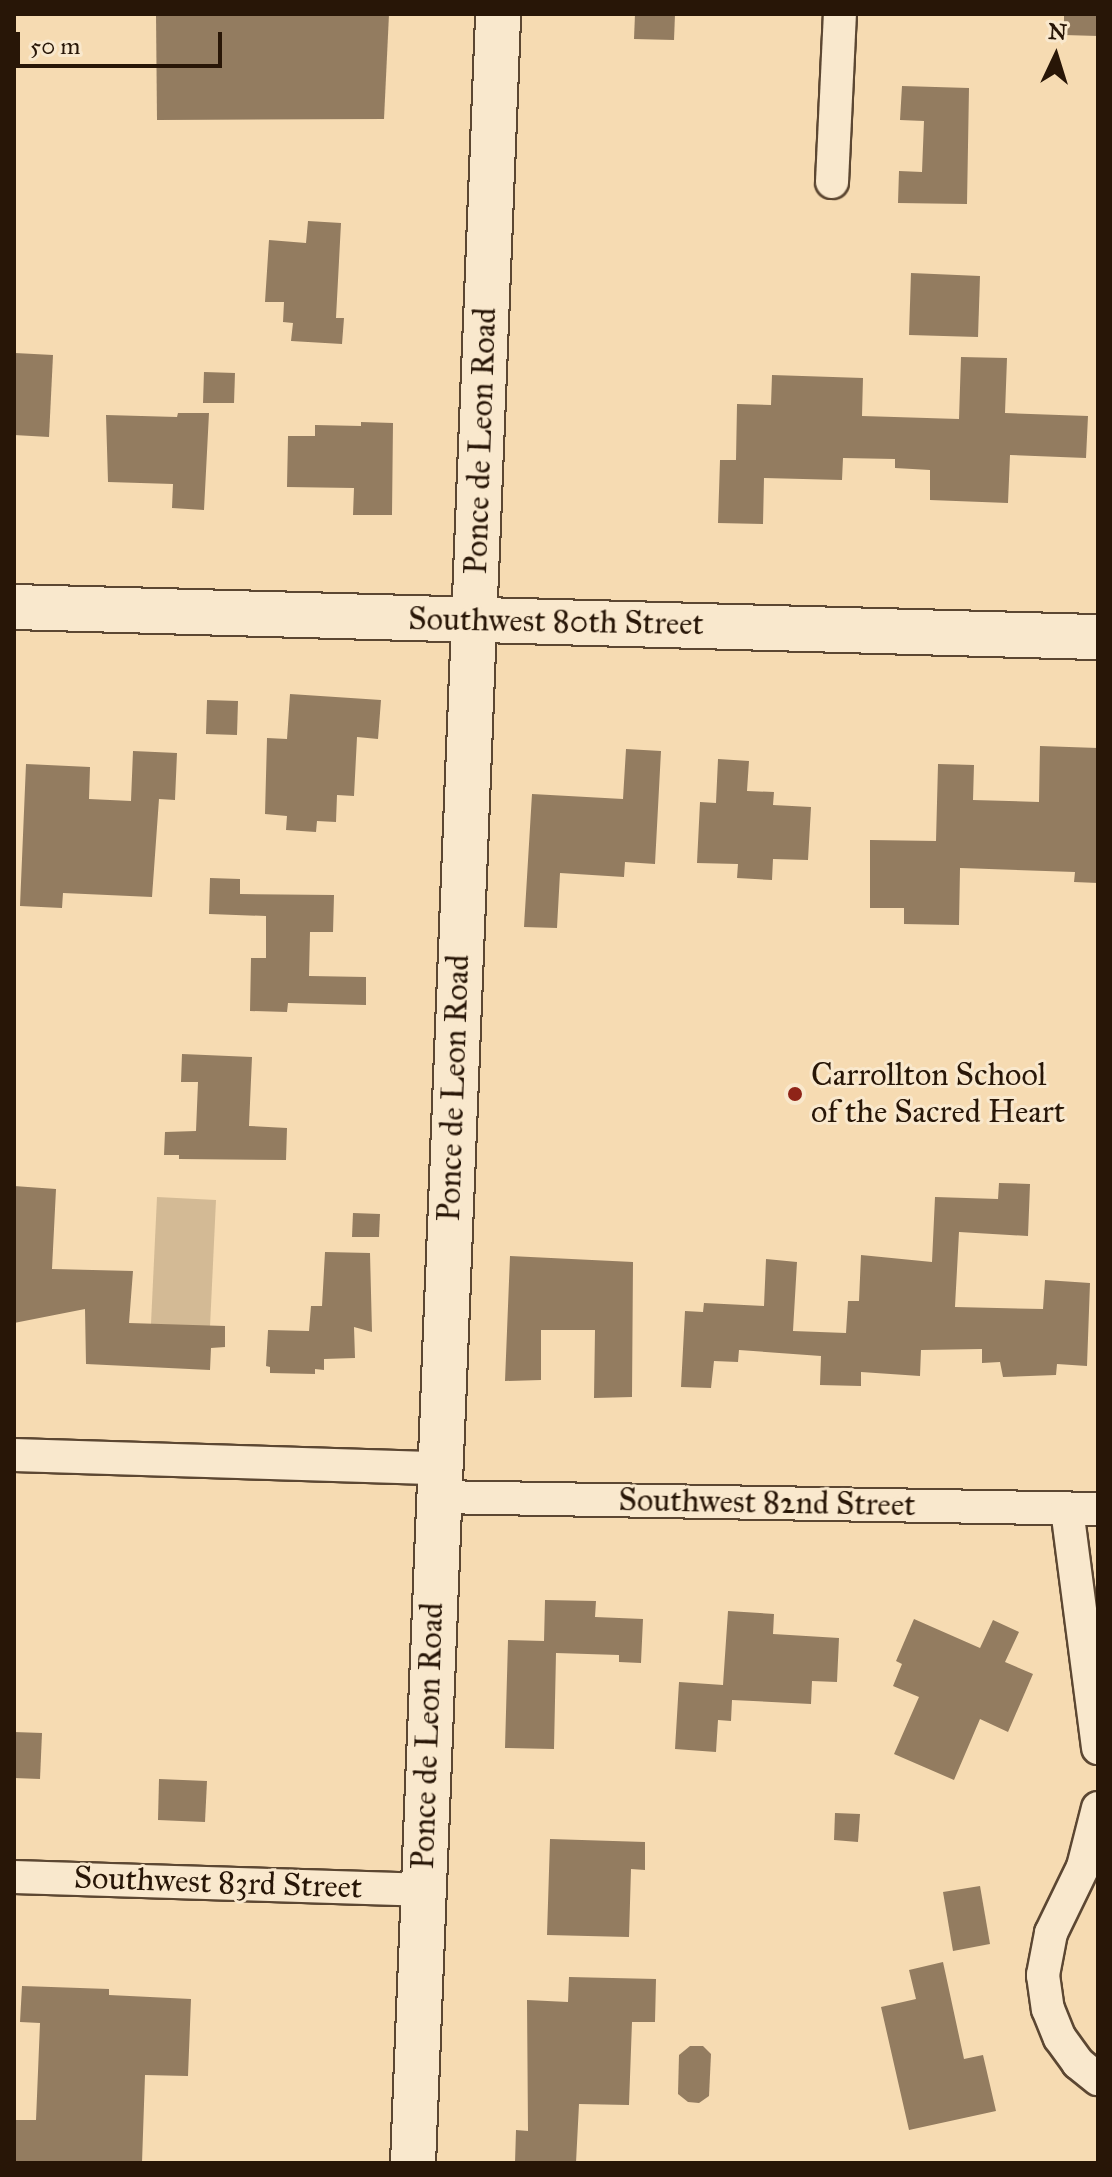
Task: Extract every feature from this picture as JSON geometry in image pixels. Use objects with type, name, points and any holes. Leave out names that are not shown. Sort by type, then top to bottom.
[{"type":"street","name":"Ponce de Leon Road","points":[[413,2163],[437,1482],[498,14]]},
{"type":"street","points":[[832,182],[840,14]]},
{"type":"street","name":"Southwest 80th Street","points":[[14,607],[1098,637]]},
{"type":"street","name":"Southwest 82nd Street","points":[[14,1455],[437,1482],[1083,1509]]},
{"type":"street","points":[[1083,1509],[1098,1748]]},
{"type":"street","points":[[1098,1808],[1083,1867],[1051,1933],[1043,1975],[1048,2009],[1060,2038],[1078,2063],[1098,2079]]},
{"type":"street","name":"Southwest 83rd Street","points":[[14,1877],[422,1890]]},
{"type":"shaded area","points":[[157,1197],[216,1200],[210,1327],[151,1324]]},
{"type":"building","points":[[156,14],[389,14],[384,119],[157,120]]},
{"type":"building","points":[[635,14],[675,14],[674,40],[634,39]]},
{"type":"building","points":[[1064,14],[1098,14],[1098,36],[1064,35]]},
{"type":"building","points":[[902,86],[969,88],[967,204],[898,203],[899,171],[922,172],[924,121],[900,120]]},
{"type":"building","points":[[308,221],[341,223],[336,318],[344,318],[342,344],[291,341],[293,323],[283,322],[284,302],[265,302],[269,240],[306,243]]},
{"type":"building","points":[[911,273],[980,276],[978,337],[909,335]]},
{"type":"building","points":[[15,353],[53,355],[49,437],[14,435]]},
{"type":"building","points":[[961,357],[1007,358],[1005,413],[1088,416],[1086,458],[1010,455],[1008,503],[930,500],[930,470],[895,468],[895,459],[843,458],[842,480],[764,478],[763,524],[718,523],[720,460],[736,460],[737,404],[771,405],[772,375],[863,378],[862,416],[959,419]]},
{"type":"building","points":[[204,372],[235,373],[234,403],[203,403]]},
{"type":"building","points":[[178,413],[209,413],[204,510],[172,508],[173,484],[108,482],[106,415],[177,417]]},
{"type":"building","points":[[361,422],[393,423],[392,515],[353,515],[354,488],[287,487],[288,436],[315,436],[315,425],[361,426]]},
{"type":"building","points":[[290,694],[381,700],[378,739],[357,737],[354,796],[337,795],[336,822],[317,821],[316,832],[286,830],[287,816],[265,814],[267,738],[287,739]]},
{"type":"building","points":[[207,700],[238,701],[237,735],[206,734]]},
{"type":"building","points":[[1040,746],[1098,748],[1098,883],[1074,882],[1075,872],[960,868],[959,925],[904,924],[904,908],[870,908],[870,840],[936,841],[938,764],[974,765],[973,800],[1039,802]]},
{"type":"building","points":[[626,749],[661,751],[655,864],[625,862],[624,877],[560,873],[557,928],[524,927],[532,794],[623,799]]},
{"type":"building","points":[[133,751],[177,753],[175,800],[159,799],[152,897],[63,893],[62,908],[20,906],[26,764],[90,767],[89,799],[131,801]]},
{"type":"building","points":[[718,759],[749,761],[747,791],[774,792],[773,805],[811,807],[808,860],[773,859],[772,880],[737,878],[738,864],[697,863],[700,802],[716,803]]},
{"type":"building","points":[[210,878],[240,879],[240,894],[334,895],[333,932],[310,932],[309,976],[366,977],[366,1005],[288,1003],[287,1012],[250,1011],[251,958],[266,958],[266,916],[209,914]]},
{"type":"building","points":[[182,1054],[252,1057],[249,1126],[287,1128],[286,1160],[179,1159],[179,1155],[164,1155],[165,1132],[196,1131],[198,1082],[181,1082]]},
{"type":"building","points":[[999,1183],[1030,1184],[1028,1236],[959,1232],[955,1307],[1043,1309],[1045,1280],[1090,1283],[1087,1366],[1057,1364],[1056,1375],[1003,1377],[1000,1362],[982,1363],[982,1349],[921,1350],[920,1376],[861,1372],[861,1386],[820,1385],[821,1356],[739,1350],[738,1362],[714,1361],[711,1388],[681,1387],[685,1311],[703,1312],[704,1303],[764,1306],[766,1259],[797,1262],[793,1331],[846,1333],[848,1301],[859,1301],[861,1255],[932,1262],[935,1197],[998,1199]]},
{"type":"building","points":[[14,1186],[56,1189],[52,1269],[133,1271],[129,1323],[225,1326],[225,1347],[211,1348],[210,1370],[86,1364],[85,1309],[14,1323]]},
{"type":"building","points":[[353,1213],[380,1214],[379,1237],[352,1237]]},
{"type":"building","points":[[325,1252],[370,1253],[372,1332],[354,1327],[355,1358],[324,1359],[324,1370],[315,1369],[315,1374],[270,1373],[270,1367],[266,1366],[268,1330],[309,1331],[311,1306],[322,1306]]},
{"type":"building","points":[[510,1256],[633,1262],[632,1397],[594,1398],[595,1330],[541,1330],[541,1380],[505,1381]]},
{"type":"building","points":[[545,1600],[596,1601],[595,1617],[643,1619],[641,1663],[619,1662],[619,1655],[556,1653],[554,1749],[505,1748],[508,1640],[544,1641]]},
{"type":"building","points":[[728,1611],[774,1614],[773,1634],[839,1638],[837,1682],[812,1681],[811,1704],[732,1700],[731,1721],[718,1720],[716,1752],[675,1749],[679,1682],[723,1685]]},
{"type":"building","points":[[914,1619],[980,1648],[993,1620],[1019,1632],[1005,1662],[1033,1674],[1008,1732],[980,1719],[954,1780],[894,1754],[919,1697],[893,1686],[902,1664],[896,1661]]},
{"type":"building","points":[[14,1732],[42,1733],[40,1779],[14,1778]]},
{"type":"building","points":[[159,1779],[207,1781],[205,1822],[158,1820]]},
{"type":"building","points":[[835,1813],[860,1814],[858,1842],[834,1840]]},
{"type":"building","points":[[550,1839],[645,1842],[645,1870],[631,1869],[629,1937],[547,1935]]},
{"type":"building","points":[[980,1886],[990,1944],[953,1951],[943,1892]]},
{"type":"building","points":[[943,1962],[964,2059],[983,2055],[996,2111],[909,2130],[881,2007],[916,1999],[909,1970]]},
{"type":"building","points":[[569,1977],[656,1979],[655,2022],[632,2022],[629,2105],[579,2104],[576,2163],[515,2163],[516,2130],[528,2131],[527,2000],[568,2002]]},
{"type":"building","points":[[22,1986],[109,1989],[109,1995],[191,1999],[188,2076],[145,2075],[142,2163],[14,2163],[14,2120],[36,2120],[40,2023],[20,2022]]},
{"type":"building","points":[[690,2046],[703,2046],[711,2054],[709,2096],[699,2103],[688,2102],[678,2094],[679,2055]]},
{"type":"place","name":"Carrollton School of the Sacred Heart","points":[[795,1094]]}]
